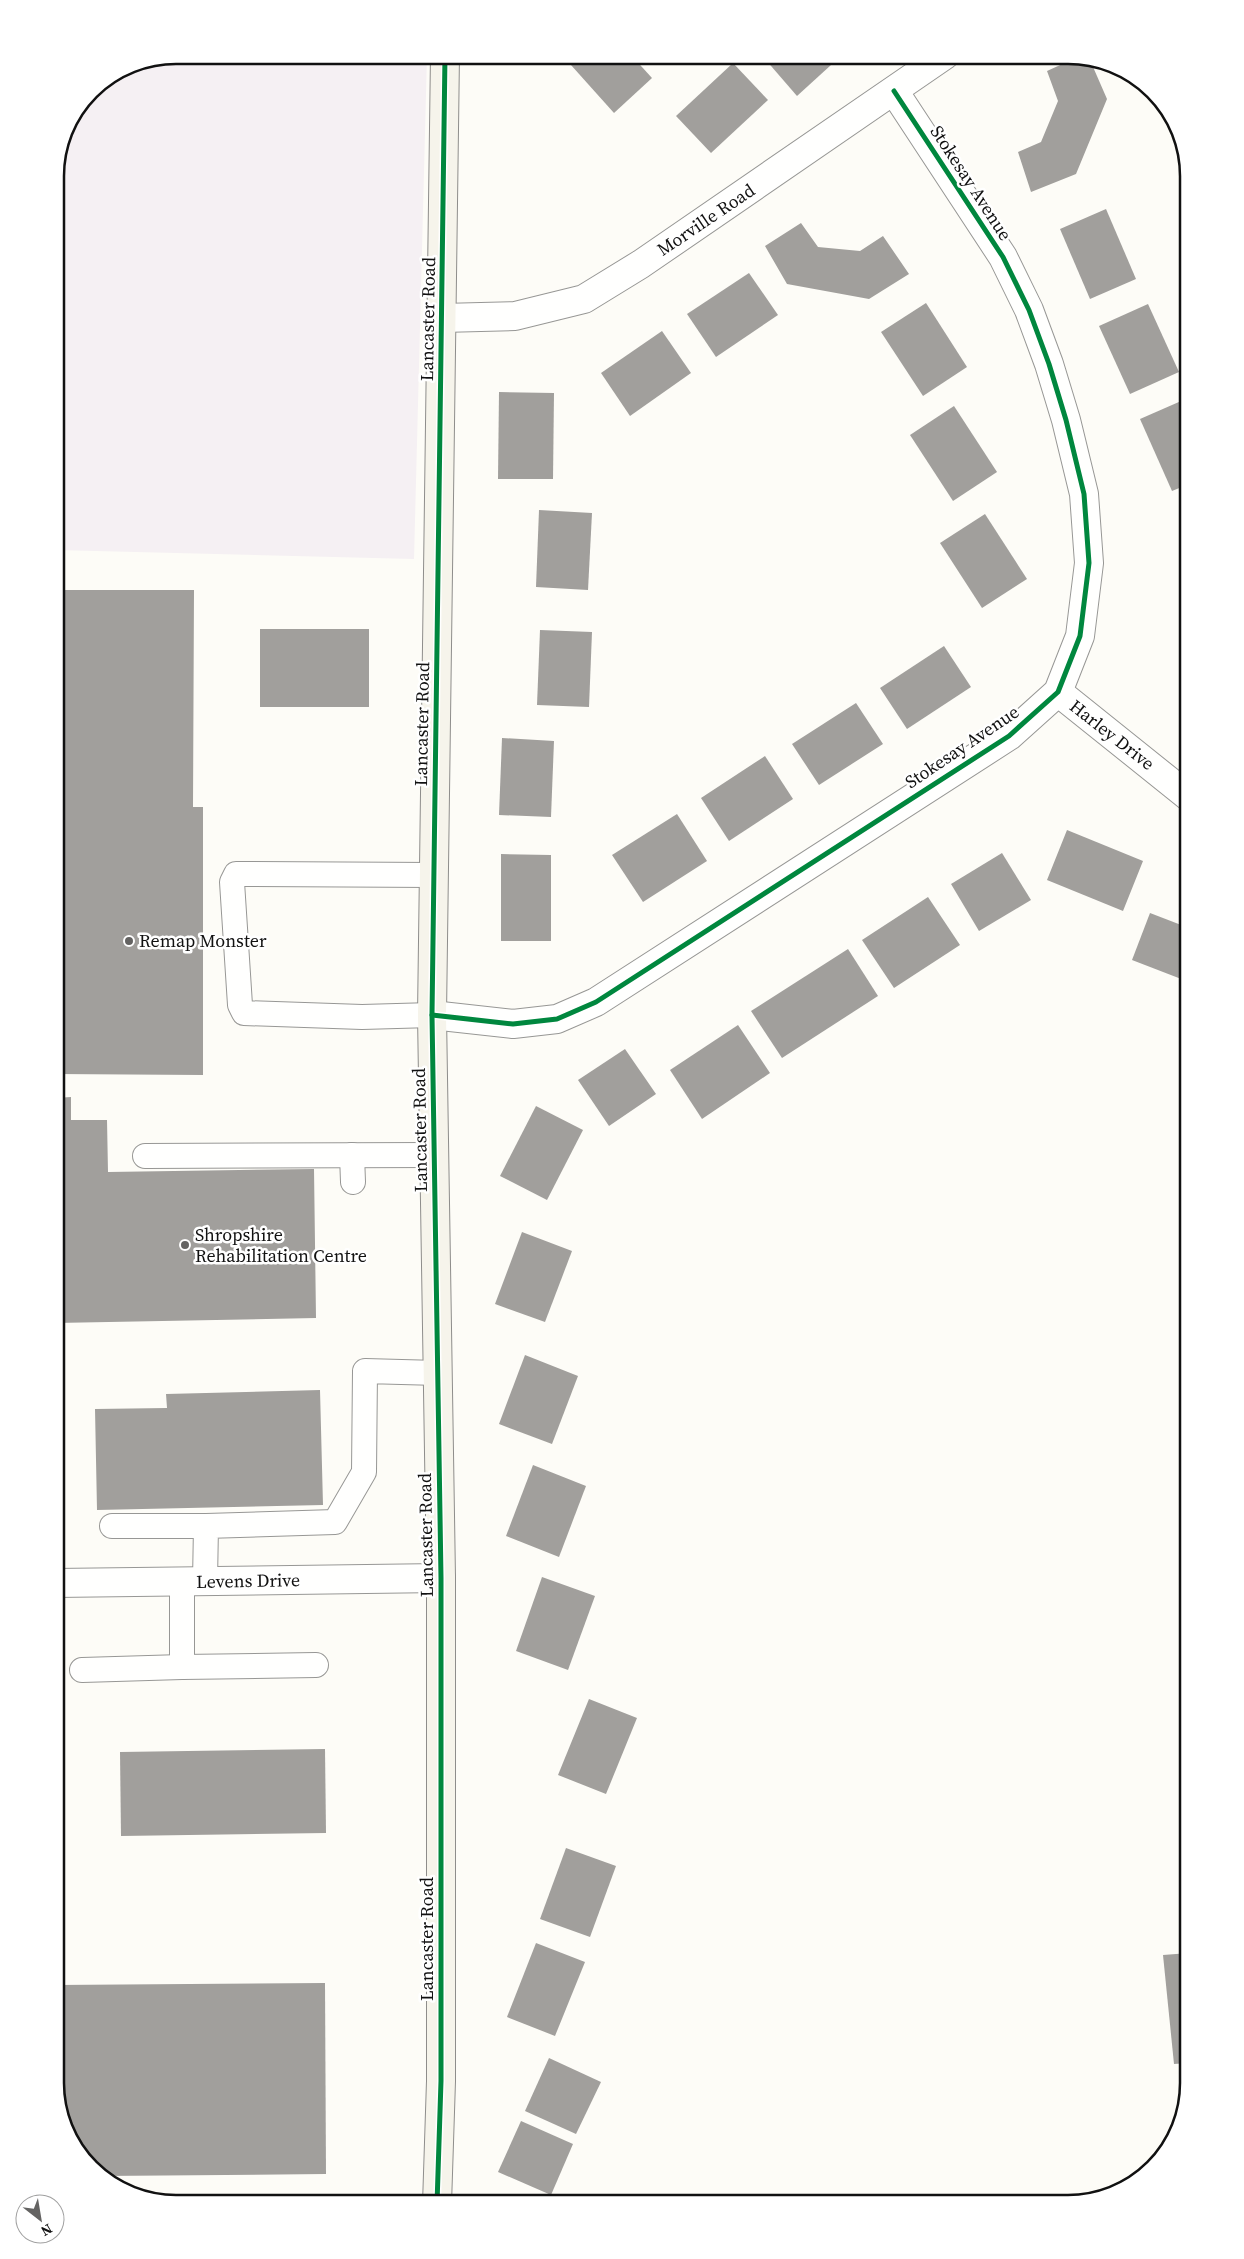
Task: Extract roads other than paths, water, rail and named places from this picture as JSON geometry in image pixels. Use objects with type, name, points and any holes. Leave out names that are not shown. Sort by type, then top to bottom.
[{"type":"street","name":"Lancaster Road","points":[[437,2195],[440,2081],[441,1578],[432,1015],[445,64]]},
{"type":"street","name":"Morville Road","points":[[442,318],[515,316],[584,299],[649,259],[932,64]]},
{"type":"street","name":"Stokesay Avenue","points":[[432,1015],[512,1024],[557,1019],[596,1002],[1008,736],[1058,692],[1080,636],[1089,563],[1084,494],[1066,420],[1029,310],[1003,257],[894,91]]},
{"type":"street","name":"Harley Drive","points":[[1058,692],[1180,790]]},
{"type":"street","name":"Levens Drive","points":[[64,1583],[441,1578]]},
{"type":"lane","points":[[432,1015],[362,1017],[244,1013],[240,1005],[232,882],[236,874],[434,875]]},
{"type":"lane","points":[[352,1155],[352,1182]]},
{"type":"lane","points":[[145,1156],[435,1155]]},
{"type":"lane","points":[[112,1526],[206,1526],[335,1522],[364,1472],[365,1370],[438,1373]]},
{"type":"lane","points":[[182,1668],[194,1581],[206,1526]]},
{"type":"lane","points":[[82,1670],[316,1665]]},
{"type":"place","name":"Remap Monster","points":[[129,941]]},
{"type":"place","name":"Shropshire Rehabilitation Centre","points":[[185,1245]]}]
